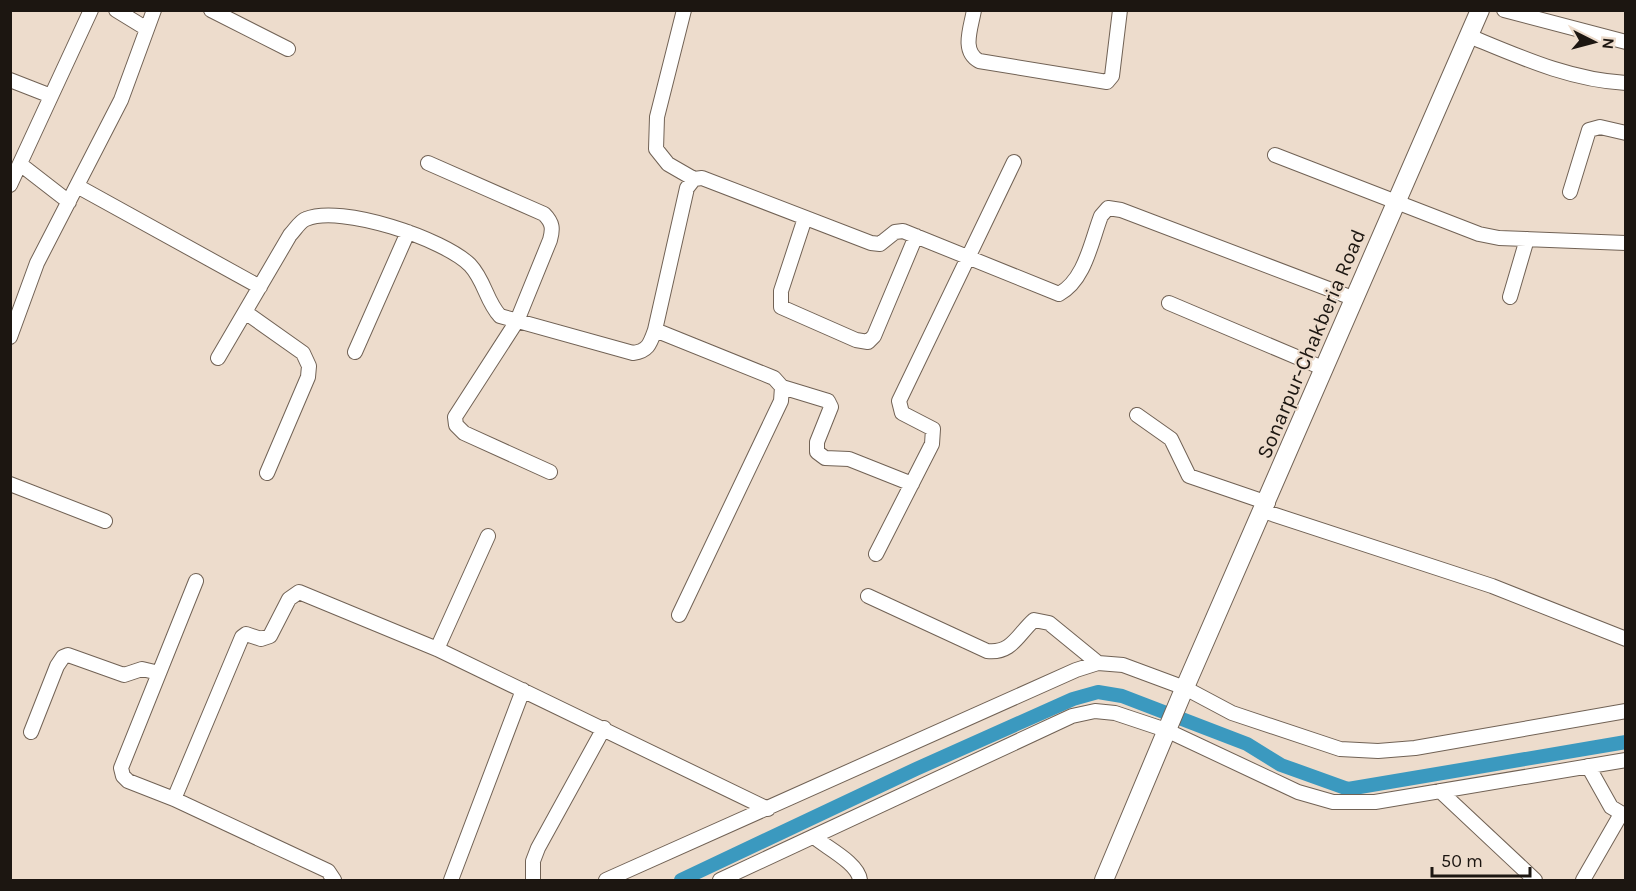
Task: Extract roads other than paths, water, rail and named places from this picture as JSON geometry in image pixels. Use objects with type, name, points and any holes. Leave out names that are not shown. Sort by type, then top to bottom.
[{"type":"main road","name":"Sonarpur-Chakberia Road","points":[[1168,728],[1266,507],[1480,10]]},
{"type":"main road","points":[[1104,880],[1168,728]]},
{"type":"street","points":[[10,185],[91,10]]},
{"type":"street","points":[[116,10],[147,30]]},
{"type":"street","points":[[10,337],[38,263],[121,100],[154,10]]},
{"type":"street","points":[[211,10],[288,49]]},
{"type":"street","points":[[684,10],[657,117],[656,149],[668,164],[694,180]]},
{"type":"street","points":[[974,10],[968,50],[972,57],[979,61],[1107,82],[1112,76],[1120,10]]},
{"type":"street","points":[[1504,10],[1626,42]]},
{"type":"street","points":[[1469,36],[1557,71],[1626,84]]},
{"type":"street","points":[[10,80],[51,96]]},
{"type":"street","points":[[1570,192],[1589,130],[1600,127],[1626,133]]},
{"type":"street","points":[[1275,155],[1479,234],[1499,238],[1626,243]]},
{"type":"street","points":[[876,554],[932,444],[934,434],[933,429],[902,413],[899,401],[1014,162]]},
{"type":"street","points":[[428,163],[544,214],[551,221],[553,230],[550,240],[517,321],[458,409],[455,417],[456,425],[464,433],[550,472]]},
{"type":"street","points":[[20,164],[69,202]]},
{"type":"street","points":[[218,358],[290,235],[303,219],[318,215],[372,222],[408,232],[453,252],[470,265],[483,281],[490,305],[500,316],[633,353],[644,351],[650,344],[655,330],[687,188],[694,180],[702,178],[871,243],[880,244],[895,232],[903,231],[1059,294],[1070,288],[1078,278],[1101,216],[1108,208],[1121,210],[1355,299]]},
{"type":"street","points":[[77,186],[260,287]]},
{"type":"street","points":[[805,218],[781,291],[781,307],[856,340],[867,342],[874,336],[916,236]]},
{"type":"street","points":[[355,352],[408,232]]},
{"type":"street","points":[[1510,297],[1527,238]]},
{"type":"street","points":[[1169,303],[1325,369]]},
{"type":"street","points":[[245,312],[303,353],[309,366],[308,376],[267,473]]},
{"type":"street","points":[[655,330],[774,378],[782,387],[828,401],[831,407],[817,442],[817,452],[825,458],[849,459],[912,484]]},
{"type":"street","points":[[679,615],[781,401],[782,387]]},
{"type":"street","points":[[1137,415],[1171,439],[1190,476],[1266,507],[1492,586],[1626,639]]},
{"type":"street","points":[[10,484],[105,521]]},
{"type":"street","points":[[437,649],[488,536]]},
{"type":"street","points":[[196,581],[121,768],[123,776],[128,781],[174,799],[328,871],[334,880]]},
{"type":"street","points":[[174,799],[242,637],[246,634],[261,639],[270,636],[293,593],[305,593],[437,649],[768,809]]},
{"type":"street","points":[[868,596],[987,651],[996,652],[1010,648],[1034,620],[1042,620],[1049,623],[1098,663]]},
{"type":"street","points":[[31,732],[57,666],[68,654],[124,675],[142,669],[159,673]]},
{"type":"street","points":[[606,880],[1076,670],[1098,663],[1124,665],[1232,713],[1277,730],[1340,749],[1378,752],[1415,748],[1626,711]]},
{"type":"street","points":[[452,880],[523,690]]},
{"type":"street","points":[[720,880],[1072,716],[1095,711],[1115,713],[1168,728],[1298,792],[1333,802],[1375,802],[1626,760]]},
{"type":"street","points":[[533,880],[533,861],[538,848],[604,728]]},
{"type":"street","points":[[1583,880],[1623,815],[1611,807],[1588,766]]},
{"type":"street","points":[[1440,791],[1534,880]]},
{"type":"street","points":[[814,837],[853,867],[860,880]]},
{"type":"waterway","points":[[681,880],[916,769],[1073,699],[1098,692],[1122,696],[1247,744],[1281,765],[1348,789],[1626,742]]}]
